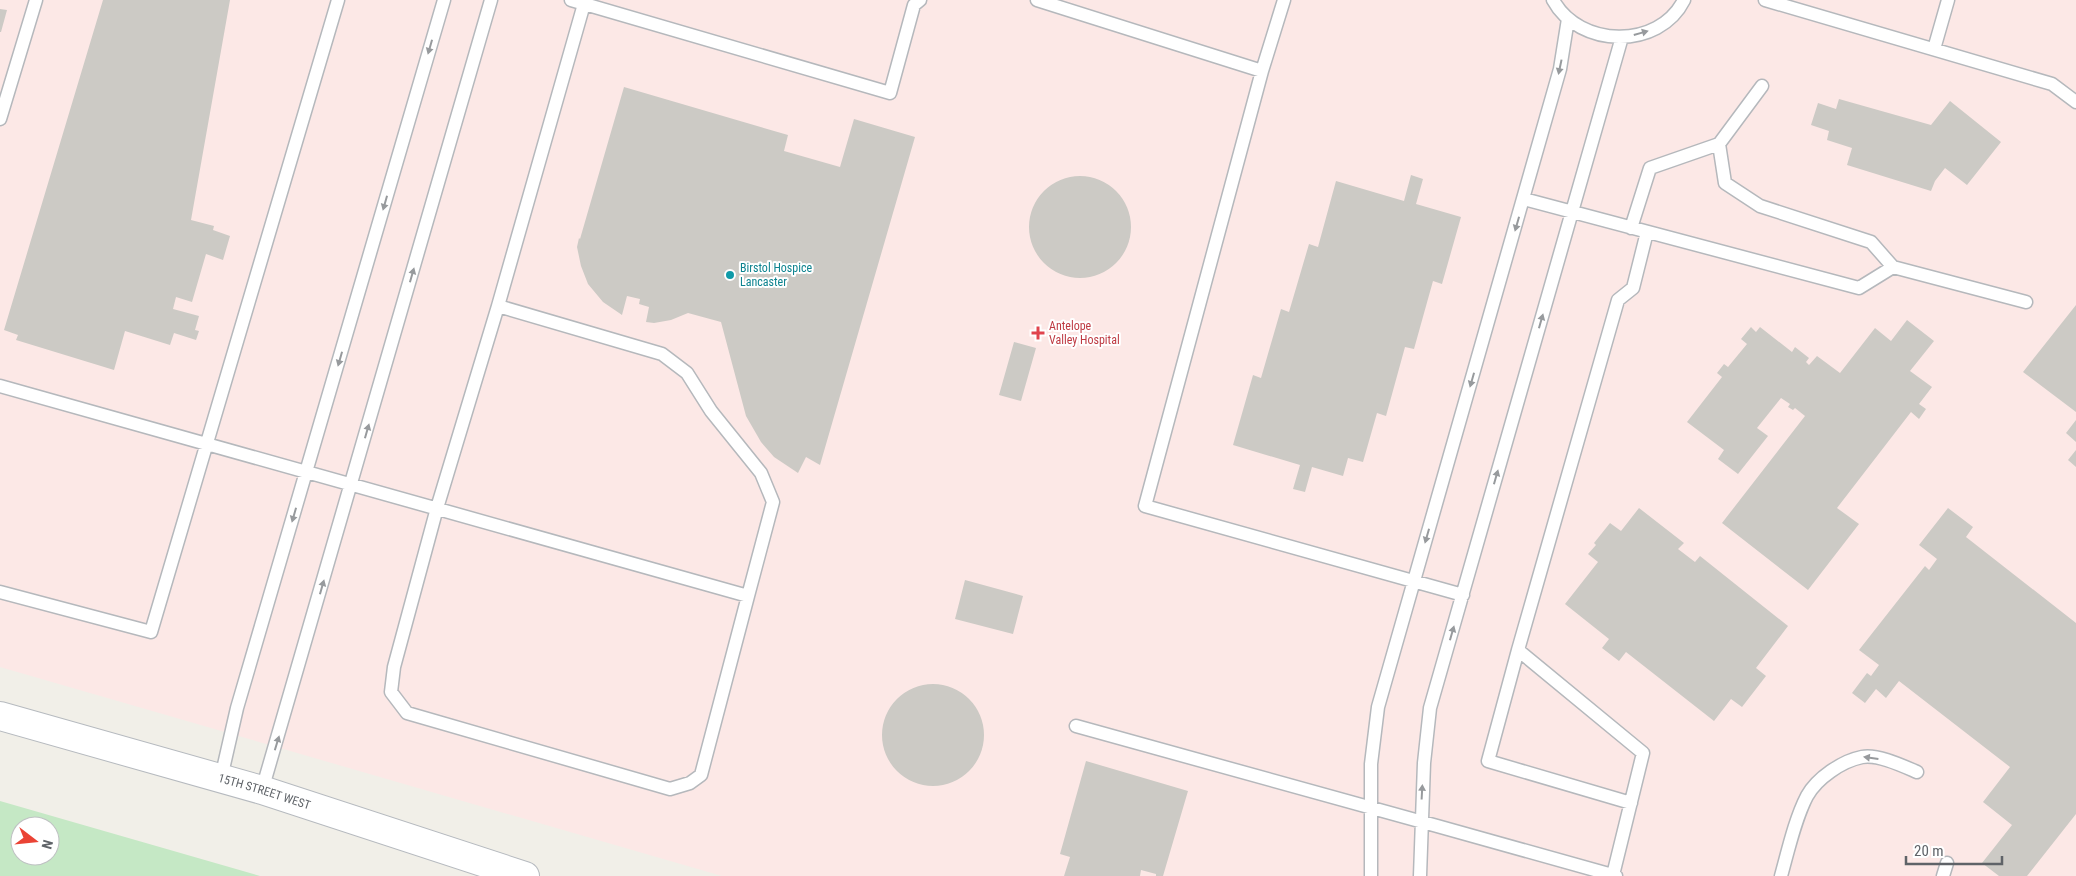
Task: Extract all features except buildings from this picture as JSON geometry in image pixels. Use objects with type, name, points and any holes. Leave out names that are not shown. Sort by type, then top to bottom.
[{"type":"street","name":"15TH STREET WEST","points":[[0,716],[262,790],[525,876]]},
{"type":"lane","points":[[0,119],[36,0]]},
{"type":"lane","points":[[0,592],[150,632],[338,0]]},
{"type":"lane","points":[[221,778],[237,708],[444,0]]},
{"type":"lane","points":[[262,790],[491,0]]},
{"type":"lane","points":[[571,0],[890,93],[914,5],[920,0]]},
{"type":"lane","points":[[1037,0],[1262,71]]},
{"type":"lane","points":[[1284,0],[1262,71],[1145,506],[1463,595]]},
{"type":"lane","points":[[1553,0],[1568,19],[1594,32],[1622,37],[1639,35],[1656,28],[1670,18],[1684,0]]},
{"type":"lane","points":[[1764,0],[2052,84],[2076,102]]},
{"type":"lane","points":[[1934,49],[1948,0]]},
{"type":"lane","points":[[498,306],[662,354],[687,373],[712,411],[761,473],[773,502],[701,775],[690,783],[670,788],[407,712],[391,692],[394,667],[437,508],[498,306],[584,4]]},
{"type":"lane","points":[[1371,876],[1371,764],[1378,707],[1560,69],[1568,19]]},
{"type":"lane","points":[[1420,876],[1424,762],[1430,708],[1622,37]]},
{"type":"lane","points":[[1631,228],[1650,168],[1719,144],[1762,86]]},
{"type":"lane","points":[[1719,144],[1726,183],[1760,206],[1871,242],[1893,267],[2026,302]]},
{"type":"lane","points":[[1524,199],[1859,288],[1893,267]]},
{"type":"lane","points":[[1631,803],[1488,761],[1618,300],[1633,288],[1647,232]]},
{"type":"lane","points":[[0,386],[748,596]]},
{"type":"lane","points":[[1076,726],[1614,876],[1643,753],[1518,650]]},
{"type":"lane","points":[[1781,876],[1790,843],[1808,795],[1831,769],[1863,757],[1892,762],[1917,772]]},
{"type":"lane","points":[[1943,876],[1947,863]]},
{"type":"shaded area","name":"Antelope Valley Hospital","points":[[0,0],[2076,0],[2076,876],[722,876],[0,667]]},
{"type":"green space","points":[[0,801],[52,816],[10,816],[10,866],[60,866],[60,818],[260,876],[0,876]]},
{"type":"place","name":"Birstol Hospice Lancaster","points":[[730,275]]},
{"type":"place","name":"Antelope Valley Hospital","points":[[1038,333]]}]
